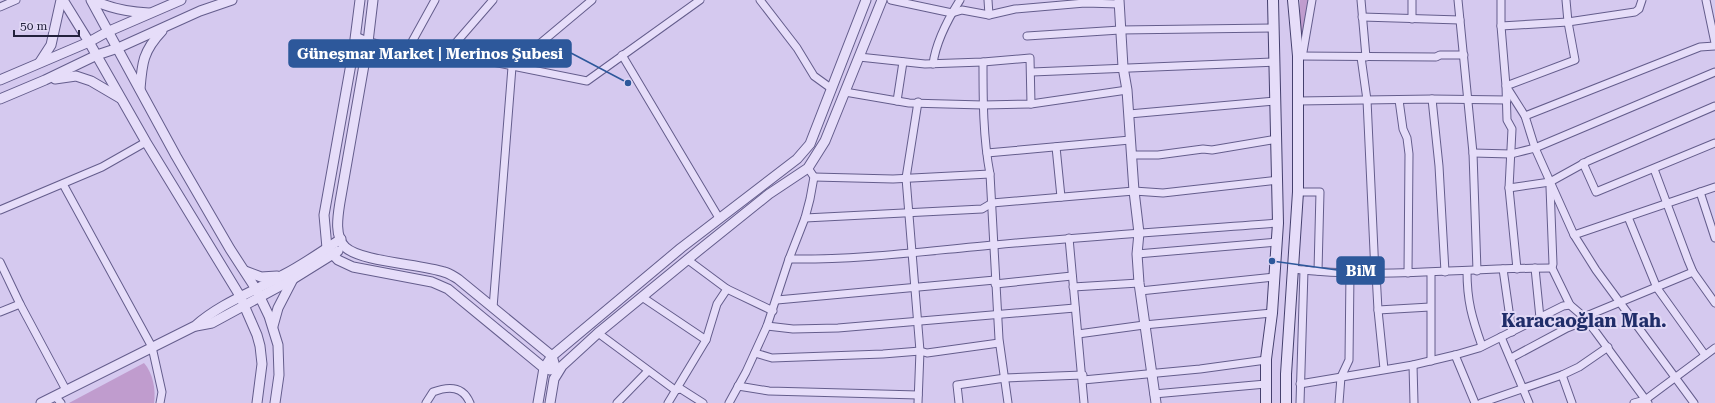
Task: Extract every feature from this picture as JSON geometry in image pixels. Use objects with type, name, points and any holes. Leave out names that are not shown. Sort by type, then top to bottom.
[{"type":"main road","points":[[1266,403],[1266,360],[1272,313],[1278,223],[1273,0]]},
{"type":"main road","points":[[1286,403],[1286,374],[1298,192],[1298,56],[1293,0]]},
{"type":"street","points":[[0,7],[16,0]]},
{"type":"street","points":[[62,0],[97,55],[146,142],[240,296],[260,346],[262,364],[257,403]]},
{"type":"street","points":[[40,62],[51,46],[62,0]]},
{"type":"street","points":[[92,0],[110,7],[131,12],[150,13]]},
{"type":"street","points":[[92,0],[176,156],[258,293],[273,328],[278,345],[279,376],[275,403]]},
{"type":"street","points":[[0,80],[89,42],[108,32],[181,0]]},
{"type":"street","points":[[0,99],[45,80],[97,55],[118,48],[200,12],[232,0]]},
{"type":"street","points":[[360,0],[356,36],[324,215],[330,251],[338,260],[353,267],[432,282],[448,288],[544,368],[557,372]]},
{"type":"street","points":[[373,0],[368,42],[340,202],[338,224],[343,243],[361,256],[444,272],[458,278],[492,308],[552,356],[557,372]]},
{"type":"street","points":[[408,49],[435,0]]},
{"type":"street","points":[[447,53],[493,0]]},
{"type":"street","points":[[492,308],[512,67],[592,0]]},
{"type":"street","points":[[356,36],[368,42],[408,49],[433,50],[587,81],[700,0]]},
{"type":"street","points":[[760,0],[797,48],[814,76],[832,89]]},
{"type":"street","points":[[538,403],[544,368],[552,356],[681,248],[797,159],[806,149],[810,144],[866,0]]},
{"type":"street","points":[[550,403],[557,372],[598,333],[770,194],[808,168],[825,141],[882,0]]},
{"type":"street","points":[[891,0],[952,13],[962,10],[989,15],[1015,9],[1085,3],[1119,2],[1123,68],[1127,90],[1134,191],[1139,233],[1137,254],[1139,287],[1155,398],[1266,384]]},
{"type":"street","points":[[933,64],[935,51],[952,13],[960,0]]},
{"type":"street","points":[[988,0],[989,15]]},
{"type":"street","points":[[1298,56],[1303,52],[1312,0]]},
{"type":"street","points":[[1362,0],[1378,310],[1384,369]]},
{"type":"street","points":[[1412,0],[1412,19]]},
{"type":"street","points":[[1458,0],[1472,153],[1477,271]]},
{"type":"street","points":[[1501,0],[1501,26],[1507,100],[1507,120],[1512,129],[1509,188],[1516,269]]},
{"type":"street","points":[[1506,86],[1575,60],[1568,22],[1566,0]]},
{"type":"street","points":[[1501,26],[1568,22],[1634,12],[1639,9],[1642,0]]},
{"type":"street","points":[[1525,116],[1700,47],[1715,44],[1706,0]]},
{"type":"street","points":[[1362,17],[1460,20]]},
{"type":"street","points":[[140,89],[146,50],[166,28]]},
{"type":"street","points":[[1026,36],[1120,30],[1274,28]]},
{"type":"street","points":[[622,55],[719,218]]},
{"type":"street","points":[[1298,56],[1436,57],[1440,55],[1464,55]]},
{"type":"street","points":[[859,57],[925,64],[983,62],[1030,58],[1032,72],[1031,104]]},
{"type":"street","points":[[897,101],[903,62]]},
{"type":"street","points":[[983,62],[983,105],[986,153],[990,174],[992,203],[999,343],[1008,403]]},
{"type":"street","points":[[1032,72],[1275,62]]},
{"type":"street","points":[[1472,153],[1511,154],[1535,148],[1715,72]]},
{"type":"street","points":[[45,80],[76,76],[91,81],[121,98]]},
{"type":"street","points":[[1506,86],[1525,116],[1535,148],[1574,235],[1596,270],[1694,403]]},
{"type":"street","points":[[845,92],[909,103],[918,102],[983,105],[1031,104],[1127,90]]},
{"type":"street","points":[[1298,101],[1432,99],[1507,100]]},
{"type":"street","points":[[1432,99],[1438,166],[1444,272]]},
{"type":"street","points":[[1129,114],[1276,100]]},
{"type":"street","points":[[1399,100],[1403,129],[1407,138],[1409,154],[1408,273]]},
{"type":"street","points":[[918,102],[906,178],[916,286],[920,350],[918,403]]},
{"type":"street","points":[[1509,188],[1550,182],[1583,163],[1715,106]]},
{"type":"street","points":[[1132,155],[1158,155],[1204,149],[1212,150],[1277,139]]},
{"type":"street","points":[[986,153],[1130,140]]},
{"type":"street","points":[[0,210],[102,167],[146,142]]},
{"type":"street","points":[[1583,163],[1596,192],[1715,143]]},
{"type":"street","points":[[1056,147],[1061,197]]},
{"type":"street","points":[[729,403],[746,372],[767,326],[777,300],[789,258],[805,218],[814,177],[808,168]]},
{"type":"street","points":[[1654,169],[1666,204],[1694,272],[1715,303]]},
{"type":"street","points":[[814,177],[906,178],[990,174]]},
{"type":"street","points":[[805,218],[982,209],[992,203],[1134,191],[1163,193],[1278,180]]},
{"type":"street","points":[[1550,182],[1552,268],[1570,305],[1585,318],[1608,347],[1646,401]]},
{"type":"street","points":[[63,184],[152,347],[162,392],[160,403]]},
{"type":"street","points":[[1574,235],[1715,187]]},
{"type":"street","points":[[1298,192],[1320,192],[1318,271]]},
{"type":"street","points":[[1700,192],[1715,238]]},
{"type":"street","points":[[1628,217],[1657,288],[1705,355]]},
{"type":"street","points":[[789,258],[821,259],[1069,238],[1278,223]]},
{"type":"street","points":[[1069,238],[1083,378],[1084,403]]},
{"type":"street","points":[[1137,254],[1277,242]]},
{"type":"street","points":[[41,403],[195,326],[212,323],[244,305],[284,275],[343,243]]},
{"type":"street","points":[[195,326],[209,313],[240,296],[258,293],[293,279],[330,251]]},
{"type":"street","points":[[688,260],[726,289],[773,311]]},
{"type":"street","points":[[0,262],[20,304],[66,390]]},
{"type":"street","points":[[1535,268],[1540,318]]},
{"type":"street","points":[[1292,269],[1376,273],[1431,273],[1552,268]]},
{"type":"street","points":[[1503,269],[1512,332]]},
{"type":"street","points":[[1300,403],[1304,270]]},
{"type":"street","points":[[244,271],[267,277],[284,275]]},
{"type":"street","points":[[1467,271],[1467,293],[1470,310],[1482,346]]},
{"type":"street","points":[[1339,403],[1341,377],[1348,360],[1350,272]]},
{"type":"street","points":[[1511,358],[1585,318],[1694,272]]},
{"type":"street","points":[[1431,273],[1431,361]]},
{"type":"street","points":[[777,300],[916,286],[1072,276]]},
{"type":"street","points":[[1073,288],[1139,287],[1275,277]]},
{"type":"street","points":[[273,328],[278,308],[293,279]]},
{"type":"street","points":[[668,403],[706,340],[717,304],[726,289]]},
{"type":"street","points":[[642,297],[706,340]]},
{"type":"street","points":[[0,312],[20,304]]},
{"type":"street","points":[[1300,384],[1413,365],[1455,355],[1482,346],[1563,306],[1570,305]]},
{"type":"street","points":[[1378,310],[1430,307]]},
{"type":"street","points":[[767,326],[793,329],[830,328],[1075,308]]},
{"type":"street","points":[[1078,334],[1144,325],[1272,313]]},
{"type":"street","points":[[598,333],[676,390],[681,389],[703,403]]},
{"type":"street","points":[[1501,337],[1529,403]]},
{"type":"street","points":[[755,353],[772,358],[883,354],[920,350],[927,353],[999,343]]},
{"type":"street","points":[[1481,403],[1562,375],[1579,367],[1608,347]]},
{"type":"street","points":[[1634,403],[1646,401],[1675,376],[1715,348]]},
{"type":"street","points":[[1455,355],[1475,403]]},
{"type":"street","points":[[959,403],[957,385],[1005,378],[1083,378],[1152,373],[1266,360]]},
{"type":"street","points":[[1413,365],[1414,403]]},
{"type":"street","points":[[617,403],[648,371]]},
{"type":"street","points":[[1562,375],[1572,403]]},
{"type":"street","points":[[738,386],[769,391],[803,393],[918,395]]},
{"type":"street","points":[[426,403],[429,395],[433,392],[452,387],[462,391],[470,403]]},
{"type":"street","points":[[55,396],[61,403]]},
{"type":"shaded area","points":[[1300,0],[1308,0],[1302,39],[1300,23]]},
{"type":"shaded area","points":[[144,363],[150,372],[153,382],[155,393],[154,403],[69,403]]},
{"type":"place","name":"Güneşmar Market | Merinos Şubesi","points":[[628,83]]},
{"type":"place","name":"BiM","points":[[1272,261]]},
{"type":"district","name":"Karacaoğlan Mah.","points":[[1584,320]]}]
